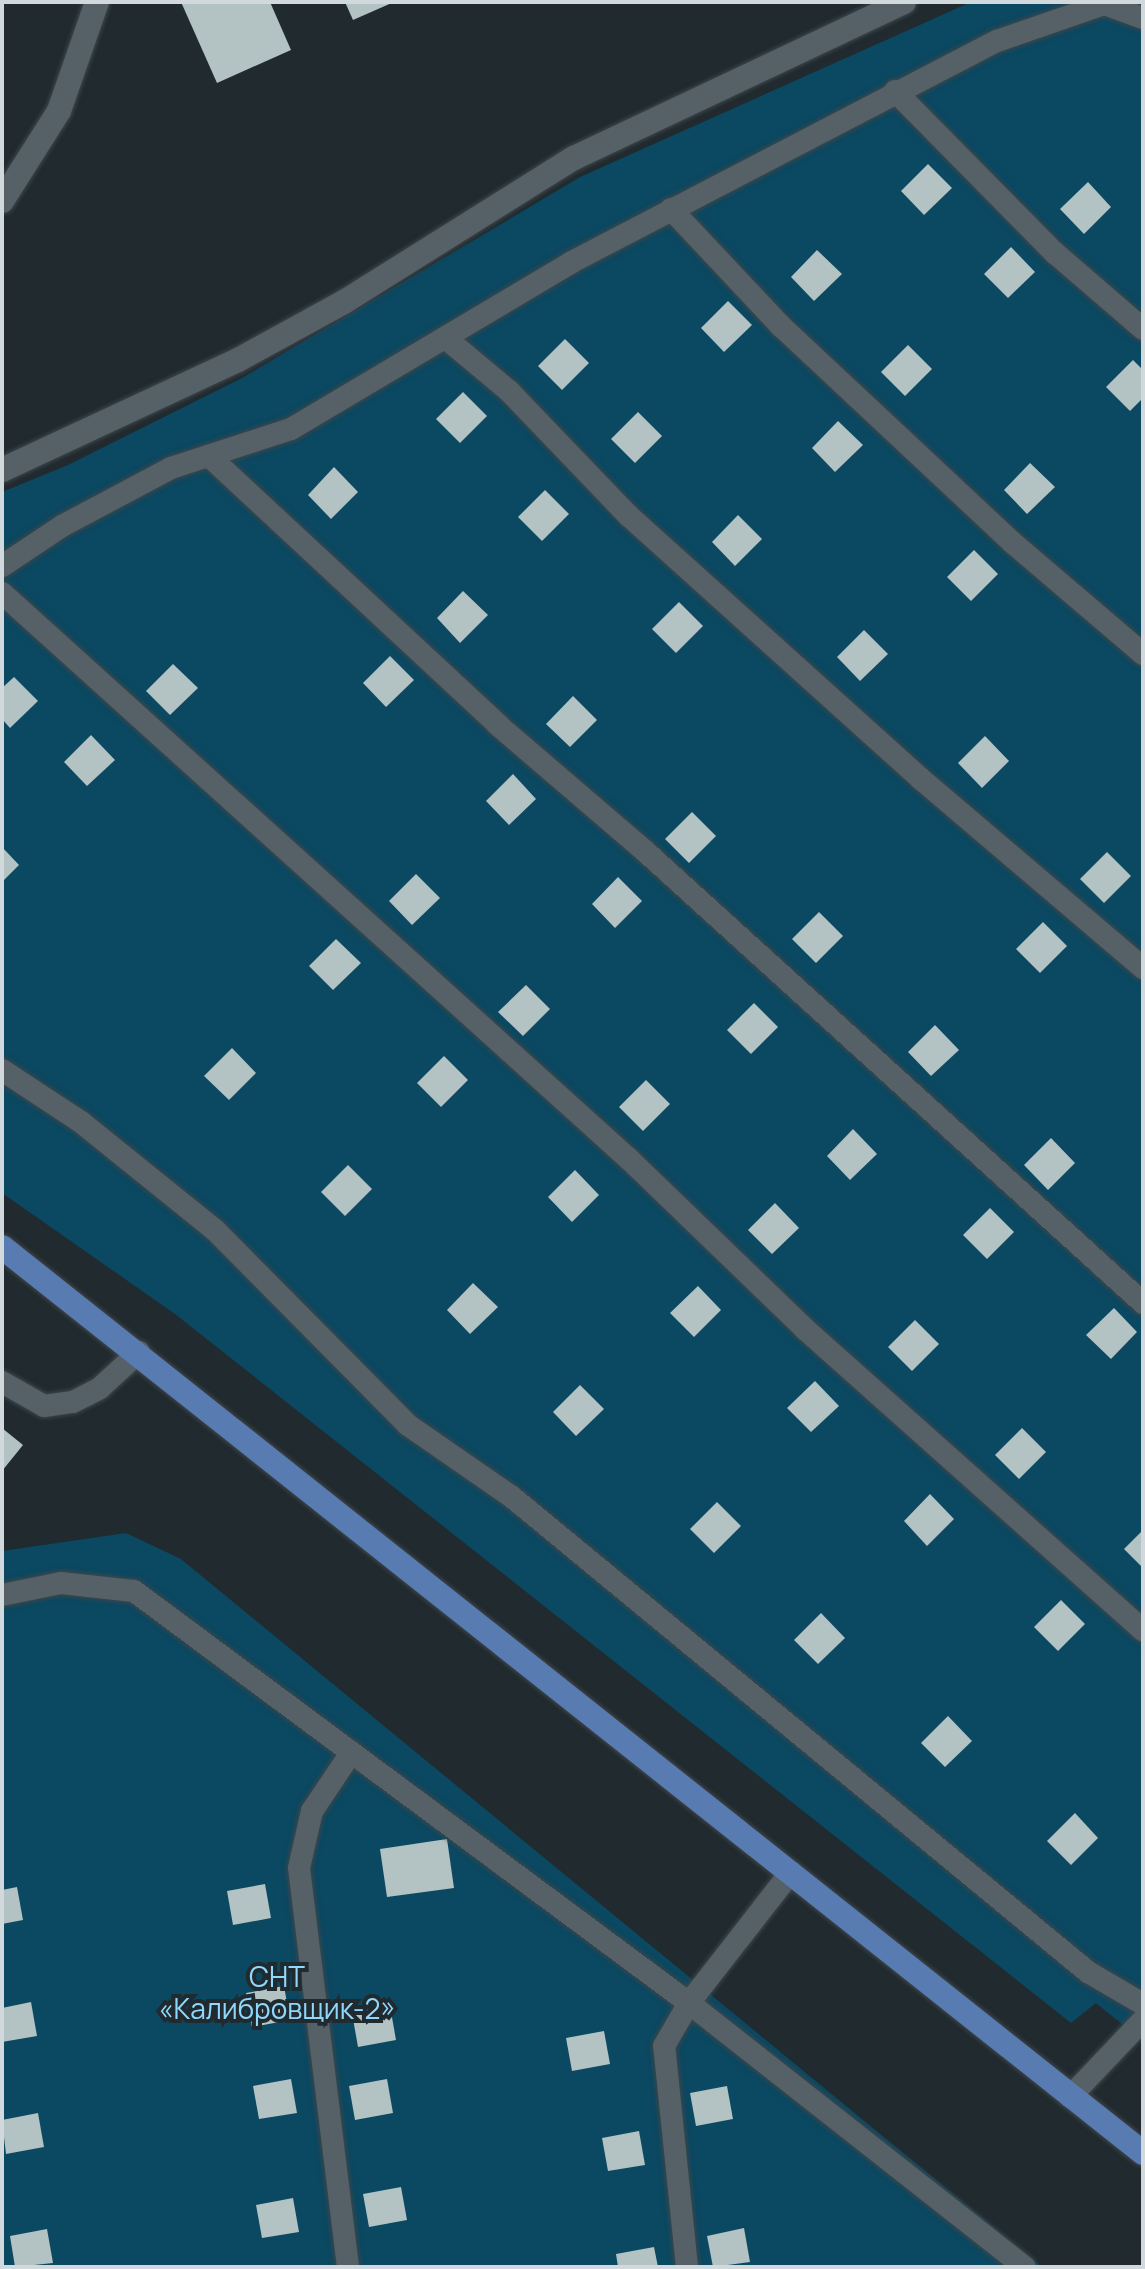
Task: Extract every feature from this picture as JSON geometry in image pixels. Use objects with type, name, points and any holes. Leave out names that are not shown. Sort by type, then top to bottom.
[{"type":"main road","points":[[2,1247],[139,1352],[1143,2153]]},
{"type":"street","points":[[2,201],[59,111],[97,2]]},
{"type":"street","points":[[2,470],[238,360],[344,302],[574,158],[904,2]]},
{"type":"lane","points":[[2,566],[144,483],[209,456],[291,429],[448,340],[572,262],[895,91],[997,41],[1104,4],[1143,18]]},
{"type":"lane","points":[[895,91],[1055,253],[1143,329]]},
{"type":"lane","points":[[671,209],[792,337],[1013,543],[1143,654]]},
{"type":"lane","points":[[448,340],[509,391],[629,516],[921,779],[1143,968]]},
{"type":"lane","points":[[209,456],[498,725],[658,862],[1143,1303]]},
{"type":"lane","points":[[2,593],[630,1160],[805,1329],[1143,1630]]},
{"type":"lane","points":[[2,1070],[81,1122],[215,1230],[408,1425],[512,1497],[1088,1972],[1143,2004]]},
{"type":"lane","points":[[2,1382],[44,1406],[73,1402],[100,1388],[139,1352]]},
{"type":"lane","points":[[2,1595],[61,1583],[134,1591],[689,2003],[1025,2267]]},
{"type":"lane","points":[[348,2267],[299,1868],[312,1811],[351,1753]]},
{"type":"lane","points":[[687,2267],[664,2046],[689,2003],[791,1872]]},
{"type":"lane","points":[[1070,2097],[1143,2020]]},
{"type":"green space","points":[[971,2],[1143,2],[1143,2041],[1096,2003],[1071,2023],[175,1314],[2,1193],[2,492],[68,465],[242,378],[580,177]]},
{"type":"green space","name":"СНТ «Калибровщик-2»","points":[[126,1533],[181,1559],[1042,2267],[2,2267],[2,1551]]},
{"type":"building","points":[[181,2],[270,2],[291,50],[217,83]]},
{"type":"building","points":[[345,2],[394,2],[353,20]]},
{"type":"building","points":[[928,164],[952,188],[924,215],[901,191]]},
{"type":"building","points":[[1088,182],[1111,207],[1084,234],[1060,209]]},
{"type":"building","points":[[1011,247],[1035,272],[1008,298],[984,274]]},
{"type":"building","points":[[817,250],[842,274],[814,301],[791,277]]},
{"type":"building","points":[[728,301],[752,325],[724,352],[701,328]]},
{"type":"building","points":[[565,339],[589,363],[562,390],[538,366]]},
{"type":"building","points":[[908,345],[932,369],[905,396],[881,372]]},
{"type":"building","points":[[1133,360],[1143,370],[1143,398],[1130,411],[1106,387]]},
{"type":"building","points":[[463,392],[487,416],[460,443],[436,419]]},
{"type":"building","points":[[638,412],[662,436],[635,463],[611,439]]},
{"type":"building","points":[[838,421],[863,445],[835,472],[812,448]]},
{"type":"building","points":[[1030,463],[1055,487],[1027,514],[1004,490]]},
{"type":"building","points":[[334,467],[358,492],[331,519],[308,495]]},
{"type":"building","points":[[545,490],[569,514],[542,541],[518,517]]},
{"type":"building","points":[[738,515],[762,539],[735,566],[712,542]]},
{"type":"building","points":[[974,550],[998,574],[971,601],[947,577]]},
{"type":"building","points":[[463,591],[488,615],[460,643],[437,618]]},
{"type":"building","points":[[679,602],[703,626],[676,653],[652,629]]},
{"type":"building","points":[[864,630],[888,654],[860,681],[837,657]]},
{"type":"building","points":[[390,656],[414,680],[386,707],[363,683]]},
{"type":"building","points":[[173,664],[198,688],[170,715],[146,691]]},
{"type":"building","points":[[14,677],[38,701],[10,728],[2,719],[2,688]]},
{"type":"building","points":[[573,696],[597,720],[570,747],[546,724]]},
{"type":"building","points":[[91,735],[115,760],[87,786],[64,762]]},
{"type":"building","points":[[985,736],[1009,761],[982,788],[958,763]]},
{"type":"building","points":[[513,774],[536,799],[509,825],[486,801]]},
{"type":"building","points":[[692,812],[716,836],[689,863],[665,839]]},
{"type":"building","points":[[2,847],[19,865],[2,882]]},
{"type":"building","points":[[1107,852],[1131,876],[1104,903],[1080,879]]},
{"type":"building","points":[[416,874],[440,898],[412,925],[389,901]]},
{"type":"building","points":[[618,877],[642,901],[615,928],[592,904]]},
{"type":"building","points":[[819,912],[843,936],[816,963],[792,939]]},
{"type":"building","points":[[1043,922],[1067,946],[1040,973],[1016,949]]},
{"type":"building","points":[[336,939],[361,963],[333,990],[309,966]]},
{"type":"building","points":[[526,985],[550,1009],[523,1036],[498,1012]]},
{"type":"building","points":[[754,1003],[778,1027],[751,1054],[727,1030]]},
{"type":"building","points":[[935,1025],[959,1050],[931,1076],[908,1052]]},
{"type":"building","points":[[232,1048],[256,1073],[229,1100],[204,1076]]},
{"type":"building","points":[[444,1056],[468,1080],[441,1107],[417,1083]]},
{"type":"building","points":[[646,1080],[670,1104],[643,1131],[619,1107]]},
{"type":"building","points":[[853,1129],[877,1154],[850,1180],[827,1156]]},
{"type":"building","points":[[1051,1138],[1075,1163],[1048,1190],[1024,1165]]},
{"type":"building","points":[[348,1165],[372,1189],[345,1216],[321,1192]]},
{"type":"building","points":[[575,1170],[599,1195],[572,1222],[548,1197]]},
{"type":"building","points":[[775,1203],[799,1228],[772,1254],[748,1230]]},
{"type":"building","points":[[990,1208],[1014,1232],[987,1259],[963,1235]]},
{"type":"building","points":[[473,1283],[498,1307],[470,1334],[447,1310]]},
{"type":"building","points":[[698,1286],[721,1310],[694,1337],[670,1313]]},
{"type":"building","points":[[1114,1308],[1137,1332],[1111,1359],[1086,1335]]},
{"type":"building","points":[[915,1320],[939,1344],[912,1371],[888,1347]]},
{"type":"building","points":[[815,1381],[839,1406],[811,1432],[787,1408]]},
{"type":"building","points":[[580,1385],[604,1409],[576,1436],[553,1412]]},
{"type":"building","points":[[2,1428],[23,1445],[2,1471]]},
{"type":"building","points":[[1022,1428],[1046,1452],[1019,1479],[995,1455]]},
{"type":"building","points":[[930,1494],[954,1519],[927,1546],[904,1521]]},
{"type":"building","points":[[717,1502],[741,1526],[714,1553],[690,1529]]},
{"type":"building","points":[[1143,1530],[1143,1568],[1124,1549]]},
{"type":"building","points":[[1061,1600],[1085,1624],[1058,1651],[1034,1627]]},
{"type":"building","points":[[821,1613],[845,1638],[818,1664],[794,1640]]},
{"type":"building","points":[[948,1716],[972,1741],[945,1767],[921,1743]]},
{"type":"building","points":[[1075,1813],[1098,1838],[1071,1865],[1047,1841]]},
{"type":"building","points":[[447,1839],[454,1888],[387,1897],[380,1849]]},
{"type":"building","points":[[265,1884],[271,1918],[233,1925],[227,1891]]},
{"type":"building","points":[[17,1887],[23,1920],[2,1924],[2,1890]]},
{"type":"building","points":[[284,1986],[290,2020],[252,2027],[246,1993]]},
{"type":"building","points":[[31,2002],[37,2036],[2,2042],[2,2008]]},
{"type":"building","points":[[390,2006],[396,2040],[358,2047],[352,2013]]},
{"type":"building","points":[[604,2031],[610,2064],[572,2071],[566,2038]]},
{"type":"building","points":[[291,2079],[297,2113],[259,2119],[253,2086]]},
{"type":"building","points":[[387,2079],[393,2113],[355,2120],[349,2086]]},
{"type":"building","points":[[727,2086],[733,2119],[696,2126],[690,2093]]},
{"type":"building","points":[[38,2113],[44,2147],[6,2154],[2,2120]]},
{"type":"building","points":[[639,2131],[645,2165],[608,2171],[602,2138]]},
{"type":"building","points":[[401,2187],[407,2220],[369,2227],[363,2194]]},
{"type":"building","points":[[293,2198],[299,2232],[262,2238],[256,2205]]},
{"type":"building","points":[[744,2228],[750,2262],[713,2267],[707,2236]]},
{"type":"building","points":[[47,2229],[53,2263],[15,2267],[10,2236]]},
{"type":"building","points":[[654,2247],[658,2267],[618,2267],[616,2254]]}]
